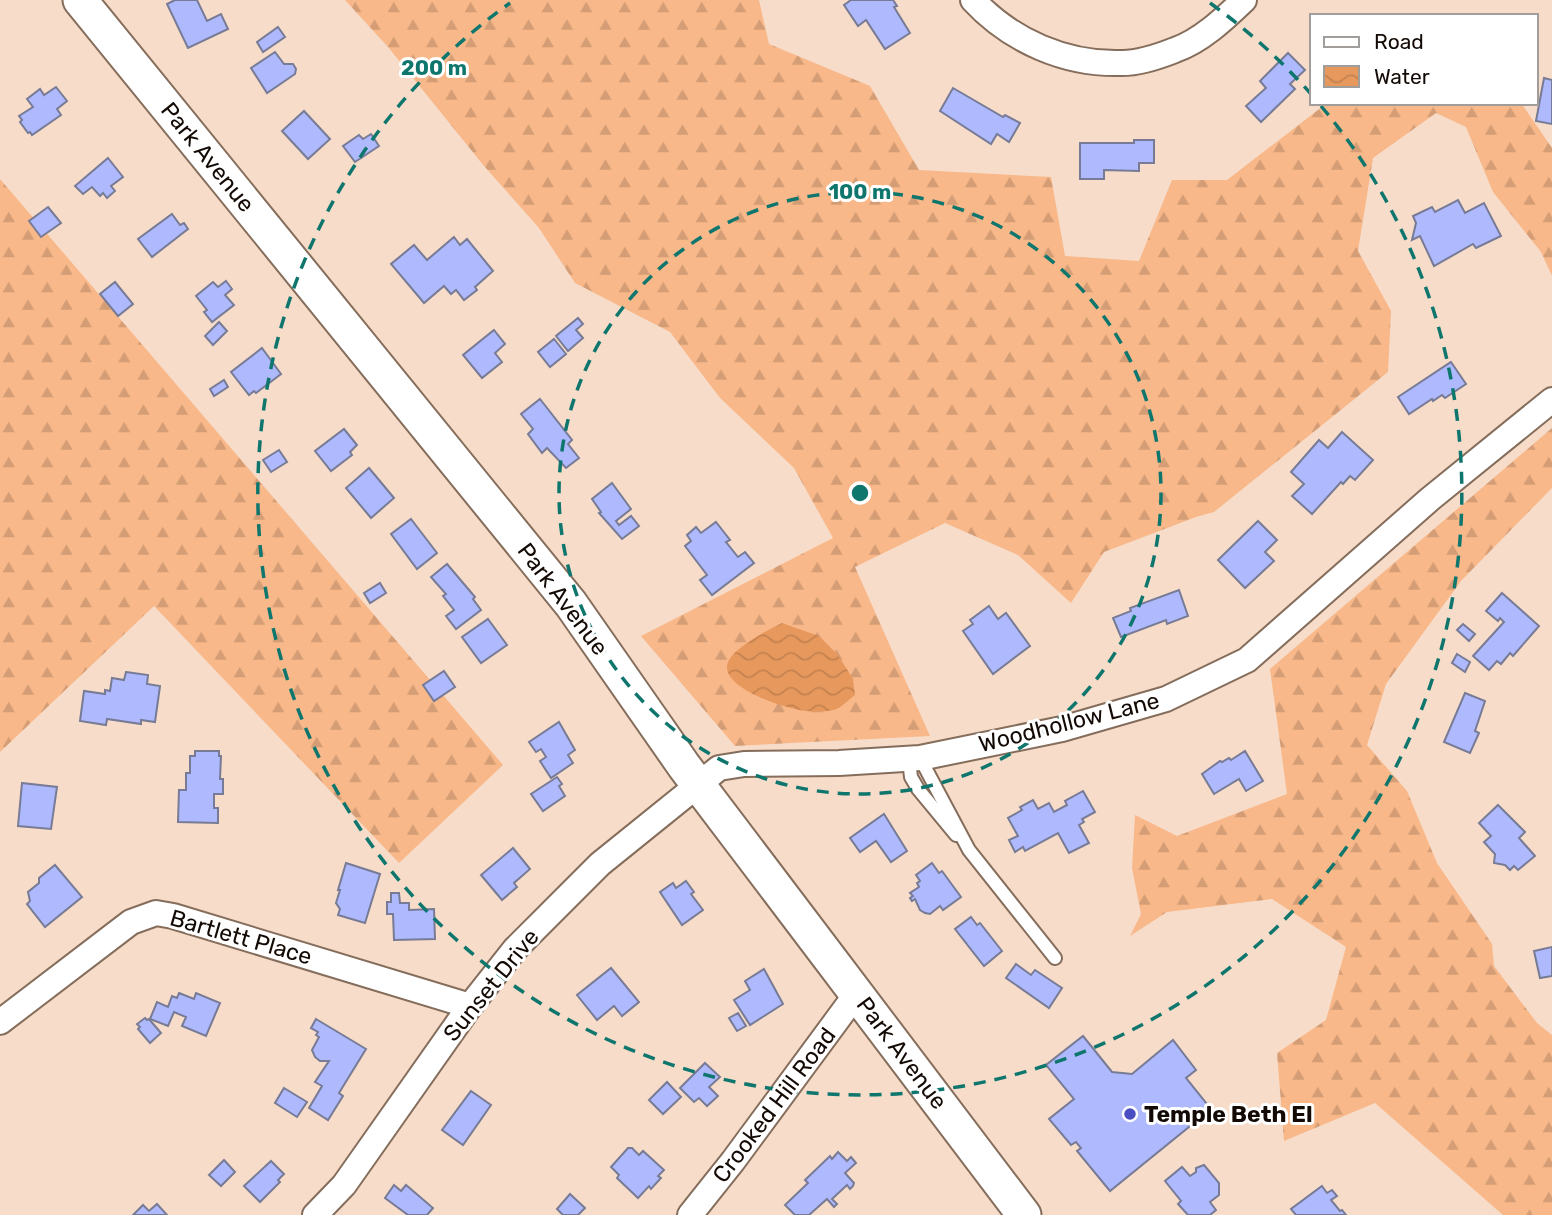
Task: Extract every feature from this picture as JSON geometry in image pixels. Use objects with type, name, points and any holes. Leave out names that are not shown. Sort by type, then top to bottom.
[{"type":"main road","name":"Park Avenue","points":[[80,0],[571,604],[698,784],[1024,1215]]},
{"type":"street","points":[[973,0],[990,18],[1028,43],[1072,59],[1124,64],[1177,50],[1219,24],[1244,0]]},
{"type":"street","name":"Woodhollow Lane","points":[[698,784],[719,768],[744,764],[915,759],[1062,729],[1166,699],[1248,660],[1430,499],[1552,400]]},
{"type":"street","name":"Sunset Drive","points":[[315,1215],[344,1185],[470,1006],[515,949],[600,864],[698,784]]},
{"type":"street","name":"Bartlett Place","points":[[0,1022],[131,922],[156,913],[470,1006]]},
{"type":"street","name":"Crooked Hill Road","points":[[690,1215],[726,1171],[857,993]]},
{"type":"lane","points":[[915,759],[911,777],[918,789],[1055,958]]},
{"type":"green space","points":[[345,0],[759,0],[769,44],[870,86],[919,170],[1051,177],[1065,256],[1139,261],[1172,180],[1227,180],[1324,105],[1522,105],[1552,148],[1552,276],[1541,252],[1493,192],[1466,127],[1436,113],[1373,158],[1358,251],[1391,311],[1388,372],[1214,512],[1104,552],[1071,603],[1018,555],[945,523],[855,567],[930,736],[735,746],[641,636],[833,538],[794,468],[720,398],[670,332],[575,283],[539,228],[484,166],[388,47]]},
{"type":"green space","points":[[0,179],[503,765],[399,863],[154,606],[0,752]]},
{"type":"green space","points":[[1552,428],[1552,488],[1461,581],[1386,684],[1367,745],[1407,791],[1437,863],[1492,944],[1494,966],[1537,1023],[1552,1035],[1552,1215],[1503,1215],[1375,1103],[1284,1141],[1277,1053],[1326,1020],[1346,947],[1272,899],[1167,912],[1130,936],[1141,914],[1132,868],[1135,815],[1177,836],[1287,794],[1270,669]]},
{"type":"water","points":[[782,623],[819,636],[838,655],[853,679],[855,695],[836,709],[806,711],[755,695],[732,679],[727,670],[733,655],[753,639]]},
{"type":"building","points":[[175,0],[197,0],[207,21],[221,14],[228,29],[188,48],[167,4]]},
{"type":"building","points":[[851,0],[893,0],[897,6],[894,7],[910,33],[885,49],[866,20],[858,26],[844,5]]},
{"type":"building","points":[[278,27],[285,37],[263,52],[257,42]]},
{"type":"building","points":[[275,52],[284,64],[293,64],[296,69],[295,74],[267,93],[251,68]]},
{"type":"building","points":[[1288,53],[1305,70],[1290,84],[1295,89],[1261,122],[1246,106],[1266,88],[1260,81]]},
{"type":"building","points":[[1544,78],[1552,80],[1552,124],[1536,121]]},
{"type":"building","points":[[56,87],[67,101],[57,109],[61,115],[32,135],[28,133],[19,116],[33,107],[27,99],[40,89],[44,95]]},
{"type":"building","points":[[953,88],[1003,117],[1005,115],[1020,123],[1009,142],[997,134],[991,144],[940,111]]},
{"type":"building","points":[[304,111],[330,139],[308,159],[282,131]]},
{"type":"building","points":[[371,134],[379,146],[355,162],[343,146],[359,135],[363,139]]},
{"type":"building","points":[[1134,140],[1154,140],[1154,163],[1139,163],[1139,171],[1104,170],[1104,179],[1080,179],[1080,143],[1134,143]]},
{"type":"building","points":[[108,158],[123,177],[111,186],[115,191],[107,198],[103,193],[100,196],[92,187],[83,194],[75,186]]},
{"type":"building","points":[[1458,200],[1465,213],[1484,203],[1501,236],[1476,248],[1473,244],[1434,266],[1420,236],[1412,240],[1416,223],[1413,216],[1432,207],[1435,212]]},
{"type":"building","points":[[48,207],[61,223],[41,237],[29,221]]},
{"type":"building","points":[[172,214],[180,225],[184,223],[188,229],[152,257],[138,239]]},
{"type":"building","points":[[454,237],[460,245],[467,239],[493,271],[475,287],[477,290],[464,300],[456,290],[451,294],[444,286],[424,303],[391,264],[414,245],[427,260]]},
{"type":"building","points":[[226,281],[232,289],[225,295],[234,305],[212,322],[196,296],[213,282],[218,287]]},
{"type":"building","points":[[115,282],[133,304],[118,316],[100,294]]},
{"type":"building","points":[[578,318],[583,324],[576,330],[583,338],[568,351],[556,336]]},
{"type":"building","points":[[219,322],[227,331],[213,345],[205,336]]},
{"type":"building","points":[[494,330],[505,344],[495,353],[502,362],[482,378],[463,355]]},
{"type":"building","points":[[554,339],[566,354],[550,367],[538,352]]},
{"type":"building","points":[[262,348],[281,374],[256,393],[254,391],[249,395],[231,372]]},
{"type":"building","points":[[1451,362],[1466,384],[1445,398],[1442,395],[1433,401],[1432,399],[1409,414],[1398,397]]},
{"type":"building","points":[[224,380],[228,387],[214,396],[210,389]]},
{"type":"building","points":[[540,399],[572,440],[568,444],[579,458],[566,468],[547,448],[542,453],[528,434],[533,429],[521,414]]},
{"type":"building","points":[[344,429],[357,445],[350,452],[352,455],[331,471],[315,451]]},
{"type":"building","points":[[1342,432],[1373,460],[1355,480],[1350,476],[1343,484],[1341,482],[1312,514],[1292,496],[1304,484],[1291,472],[1319,440],[1328,448]]},
{"type":"building","points":[[279,450],[287,462],[271,472],[263,460]]},
{"type":"building","points":[[369,468],[394,498],[371,518],[346,488]]},
{"type":"building","points":[[612,483],[631,509],[616,521],[619,525],[631,516],[639,526],[622,539],[599,513],[601,512],[592,499]]},
{"type":"building","points":[[411,519],[437,553],[417,569],[391,534]]},
{"type":"building","points":[[1258,521],[1277,540],[1265,552],[1274,561],[1245,588],[1218,560]]},
{"type":"building","points":[[716,522],[730,540],[726,542],[738,557],[745,552],[754,563],[712,595],[700,580],[707,575],[685,546],[691,541],[687,535],[696,527],[701,533]]},
{"type":"building","points":[[447,564],[475,597],[473,599],[481,610],[456,629],[446,616],[454,610],[443,596],[446,594],[431,577]]},
{"type":"building","points":[[380,583],[386,593],[370,603],[364,593]]},
{"type":"building","points":[[1179,590],[1188,616],[1167,624],[1166,620],[1121,637],[1113,618],[1131,611],[1130,608]]},
{"type":"building","points":[[1502,593],[1539,626],[1513,656],[1510,653],[1501,664],[1497,661],[1489,670],[1473,656],[1504,622],[1500,618],[1498,621],[1486,611]]},
{"type":"building","points":[[989,606],[998,619],[1006,613],[1030,646],[993,674],[963,631],[973,624],[970,620]]},
{"type":"building","points":[[488,619],[507,645],[481,663],[462,637]]},
{"type":"building","points":[[1463,624],[1475,634],[1469,641],[1457,630]]},
{"type":"building","points":[[1457,654],[1470,662],[1465,672],[1452,663]]},
{"type":"building","points":[[444,671],[455,687],[434,701],[423,685]]},
{"type":"building","points":[[126,672],[148,675],[147,684],[160,686],[155,722],[141,720],[141,724],[107,719],[106,725],[80,721],[84,691],[105,694],[105,690],[110,691],[112,678],[124,680]]},
{"type":"building","points":[[1465,693],[1485,701],[1475,731],[1479,733],[1470,753],[1444,742]]},
{"type":"building","points":[[559,722],[575,750],[568,755],[573,763],[551,778],[540,761],[546,757],[541,749],[536,752],[529,742]]},
{"type":"building","points":[[195,751],[219,751],[221,756],[220,779],[223,779],[223,794],[214,794],[218,823],[178,822],[179,790],[186,790],[186,773],[190,773],[190,756],[195,756]]},
{"type":"building","points":[[1245,751],[1263,781],[1246,791],[1239,779],[1214,794],[1202,774],[1220,761],[1229,758],[1231,760]]},
{"type":"building","points":[[557,777],[565,796],[543,811],[531,794]]},
{"type":"building","points":[[22,783],[57,787],[51,829],[18,826]]},
{"type":"building","points":[[1083,791],[1095,812],[1082,819],[1084,822],[1079,825],[1089,843],[1069,853],[1058,833],[1025,851],[1023,847],[1015,852],[1009,840],[1018,836],[1008,818],[1022,810],[1020,807],[1033,800],[1038,809],[1049,803],[1054,812],[1067,805],[1065,801]]},
{"type":"building","points":[[1498,805],[1525,832],[1519,838],[1535,856],[1518,870],[1514,866],[1510,870],[1505,865],[1494,863],[1495,854],[1484,842],[1491,836],[1479,823]]},
{"type":"building","points":[[884,814],[907,851],[891,862],[876,841],[860,852],[850,838]]},
{"type":"building","points":[[513,848],[530,869],[514,883],[517,887],[502,900],[481,875]]},
{"type":"building","points":[[346,863],[380,874],[365,923],[338,915],[338,890]]},
{"type":"building","points":[[932,863],[939,873],[942,871],[961,897],[943,910],[940,906],[930,914],[920,910],[915,899],[912,901],[910,898],[913,896],[910,893],[919,887],[917,883],[920,881],[916,875]]},
{"type":"building","points":[[55,865],[82,897],[45,927],[27,904],[30,901],[28,892],[39,883],[39,878]]},
{"type":"building","points":[[686,881],[694,892],[691,894],[703,910],[682,925],[660,892],[673,883],[676,888]]},
{"type":"building","points":[[391,893],[399,893],[400,903],[409,903],[409,910],[434,909],[435,939],[394,940],[393,914],[387,914],[387,902],[391,902]]},
{"type":"building","points":[[971,917],[977,925],[980,923],[1002,951],[984,966],[955,929]]},
{"type":"building","points":[[1552,947],[1552,976],[1540,978],[1534,951]]},
{"type":"building","points":[[1016,964],[1031,975],[1035,970],[1062,988],[1049,1008],[1006,978]]},
{"type":"building","points":[[611,968],[639,1002],[622,1016],[614,1006],[597,1020],[577,995]]},
{"type":"building","points":[[764,969],[783,1004],[750,1025],[734,1000],[750,990],[745,981]]},
{"type":"building","points":[[179,993],[194,999],[196,993],[220,1003],[206,1036],[182,1026],[186,1017],[174,1012],[168,1026],[150,1019],[157,1002],[168,1007],[172,996],[177,998]]},
{"type":"building","points":[[738,1013],[746,1026],[737,1031],[729,1018]]},
{"type":"building","points":[[145,1018],[161,1033],[150,1043],[137,1024]]},
{"type":"building","points":[[316,1019],[366,1049],[339,1093],[343,1096],[328,1120],[309,1108],[322,1086],[315,1082],[329,1061],[320,1061],[312,1050],[319,1037],[316,1035],[318,1032],[311,1028]]},
{"type":"building","name":"Temple Beth El","points":[[1083,1036],[1112,1072],[1132,1074],[1173,1040],[1196,1070],[1186,1078],[1211,1109],[1110,1191],[1077,1151],[1081,1148],[1076,1142],[1071,1145],[1049,1119],[1074,1099],[1046,1065]]},
{"type":"building","points":[[705,1063],[720,1077],[709,1087],[718,1096],[707,1106],[699,1098],[694,1102],[680,1088]]},
{"type":"building","points":[[667,1082],[681,1097],[663,1114],[649,1100]]},
{"type":"building","points":[[284,1088],[307,1102],[297,1117],[275,1103]]},
{"type":"building","points":[[471,1091],[491,1105],[463,1145],[442,1130]]},
{"type":"building","points":[[628,1148],[632,1148],[639,1155],[643,1151],[664,1170],[651,1189],[649,1186],[638,1198],[617,1178],[619,1175],[611,1167]]},
{"type":"building","points":[[838,1152],[847,1161],[851,1157],[856,1163],[845,1173],[854,1183],[853,1186],[850,1189],[847,1185],[832,1199],[837,1204],[834,1207],[827,1199],[809,1215],[795,1215],[785,1205],[808,1183],[805,1180],[830,1156],[832,1159]]},
{"type":"building","points":[[224,1160],[235,1172],[221,1186],[209,1175]]},
{"type":"building","points":[[271,1161],[284,1174],[278,1180],[280,1182],[260,1202],[244,1186]]},
{"type":"building","points":[[1204,1165],[1219,1183],[1219,1195],[1210,1202],[1216,1210],[1210,1215],[1188,1215],[1178,1204],[1181,1201],[1165,1181],[1182,1167],[1190,1176],[1196,1172],[1196,1168]]},
{"type":"building","points":[[394,1185],[401,1191],[406,1185],[433,1208],[427,1215],[408,1215],[385,1198]]},
{"type":"building","points":[[1322,1186],[1327,1193],[1332,1190],[1337,1196],[1331,1200],[1346,1215],[1296,1215],[1291,1209]]},
{"type":"building","points":[[570,1194],[585,1208],[578,1215],[563,1215],[557,1209]]},
{"type":"building","points":[[157,1204],[167,1215],[133,1215],[143,1205],[149,1211]]},
{"type":"place","name":"Temple Beth El","points":[[1130,1114]]}]
